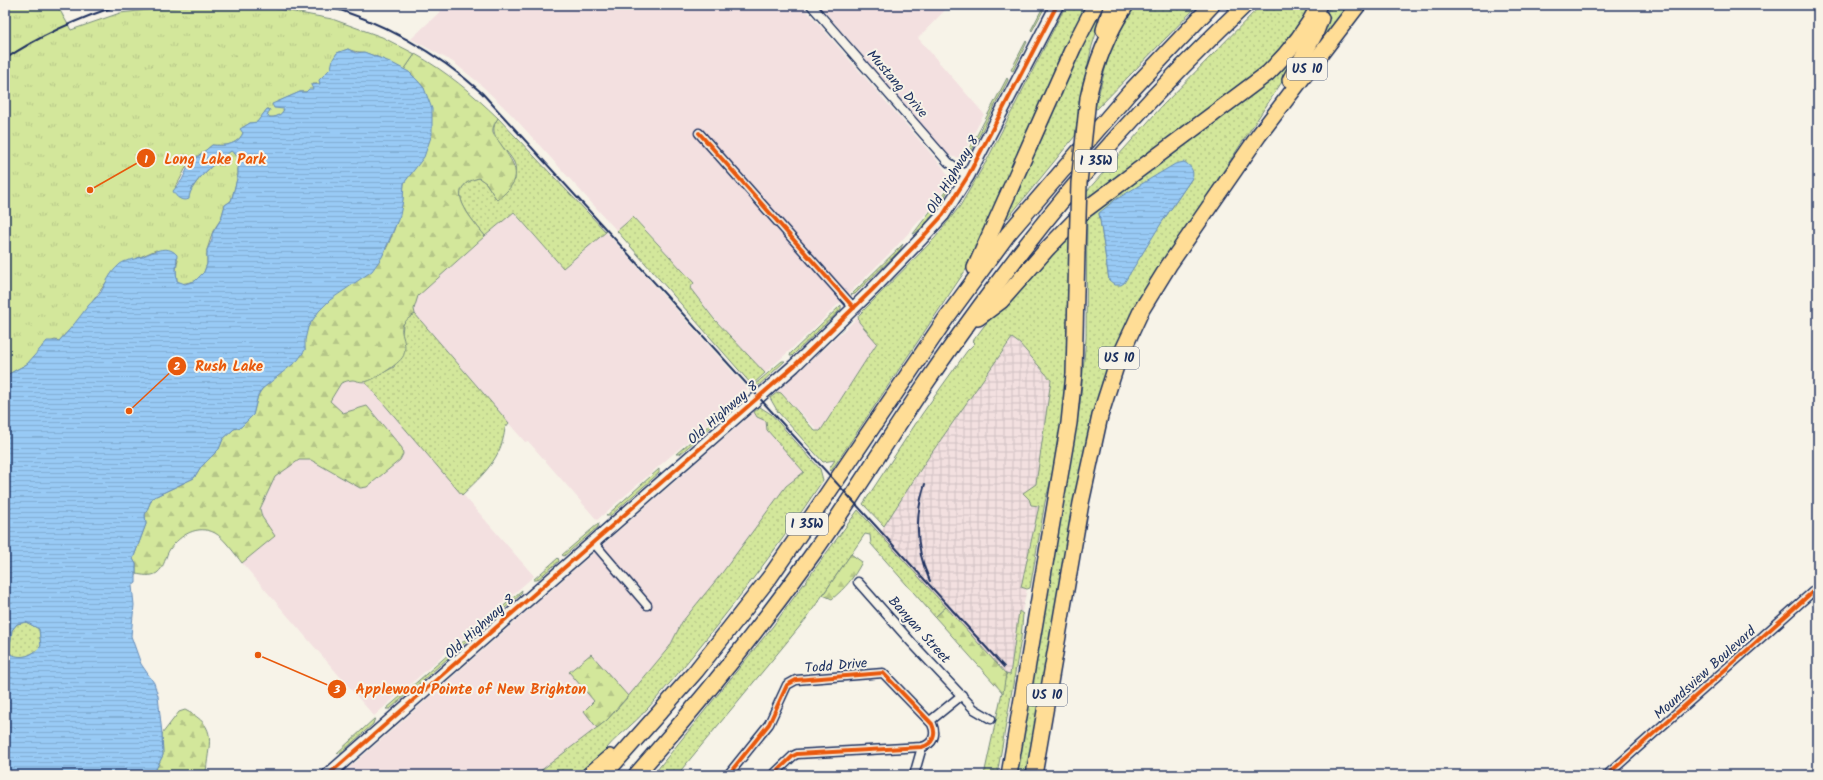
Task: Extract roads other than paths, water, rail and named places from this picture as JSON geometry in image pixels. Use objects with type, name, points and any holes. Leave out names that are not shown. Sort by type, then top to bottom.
[{"type":"highway","points":[[965,291],[1073,48],[1096,5]]},
{"type":"highway","points":[[1089,93],[1098,51],[1112,5]]},
{"type":"highway","name":"US 10","points":[[1009,775],[1069,423],[1074,374],[1080,176],[1089,93],[1103,50],[1126,5]]},
{"type":"highway","name":"I 35W","points":[[604,775],[696,671],[770,577],[924,349],[965,291],[1018,222],[1155,64],[1212,5]]},
{"type":"highway","name":"I 35W","points":[[636,775],[703,698],[766,618],[812,554],[925,385],[1006,271],[1082,176],[1169,81],[1245,5]]},
{"type":"highway","points":[[964,330],[1001,301],[1047,248],[1085,210],[1268,73],[1291,50],[1319,5]]},
{"type":"highway","points":[[1259,135],[1308,48],[1326,5]]},
{"type":"highway","name":"US 10","points":[[1034,775],[1081,503],[1100,416],[1109,387],[1131,332],[1155,287],[1259,135],[1358,5]]},
{"type":"highway","points":[[648,775],[703,698]]},
{"type":"highway","points":[[589,775],[604,762],[632,744]]},
{"type":"street","name":"Mustang Drive","points":[[811,5],[948,162],[968,176]]},
{"type":"street","name":"Old Highway 8","points":[[328,775],[794,366],[854,308],[933,227],[949,206],[968,176],[1057,5]]},
{"type":"street","points":[[699,133],[854,308]]},
{"type":"street","points":[[593,542],[647,605]]},
{"type":"street","name":"Banyan Street","points":[[858,582],[912,643],[974,709],[991,719]]},
{"type":"street","name":"Moundsview Boulevard","points":[[1607,775],[1818,587]]},
{"type":"street","name":"Todd Drive","points":[[728,775],[769,724],[784,689],[791,682],[883,673],[930,721]]},
{"type":"street","points":[[773,775],[797,754],[922,747],[931,743],[934,738],[934,728],[930,721],[962,695]]},
{"type":"street","points":[[914,775],[922,747]]},
{"type":"water","points":[[348,49],[356,53],[364,52],[390,62],[409,72],[424,88],[432,109],[432,134],[424,157],[404,183],[400,215],[382,257],[372,271],[330,300],[319,311],[308,327],[305,340],[305,350],[298,360],[262,389],[258,395],[253,415],[241,427],[234,429],[223,439],[219,449],[200,468],[194,478],[152,498],[145,515],[146,524],[133,559],[136,564],[136,583],[132,586],[134,605],[131,636],[141,664],[154,683],[158,696],[163,755],[153,775],[5,775],[5,376],[27,364],[47,341],[59,341],[100,294],[108,278],[123,262],[159,250],[164,249],[173,251],[177,255],[177,281],[185,284],[195,281],[204,272],[207,264],[207,250],[212,240],[212,234],[221,219],[225,205],[231,201],[238,175],[238,156],[231,151],[219,160],[199,179],[190,193],[189,199],[182,200],[176,196],[173,191],[182,180],[190,163],[212,145],[225,145],[233,143],[243,133],[240,129],[250,123],[257,122],[267,109],[270,110],[267,115],[269,117],[280,114],[284,109],[274,108],[272,104],[300,92],[306,92],[309,89],[313,89],[311,85],[320,84],[319,80],[331,68],[333,59],[337,53]],"holes":[[[26,622],[39,629],[41,646],[38,649],[26,656],[18,656],[9,653],[12,630],[17,624]]]},
{"type":"water","points":[[1184,162],[1191,168],[1193,173],[1192,178],[1162,222],[1124,283],[1121,285],[1115,285],[1109,280],[1099,213],[1115,200],[1175,164]]},
{"type":"railway","points":[[5,59],[32,42],[61,28],[120,5]]},
{"type":"railway","points":[[322,5],[365,19],[407,40],[447,65],[482,93],[1004,667]]},
{"type":"railway","points":[[925,484],[919,509],[918,533],[921,557],[930,581]]},
{"type":"place","name":"Long Lake Park","points":[[90,190]]},
{"type":"place","name":"Rush Lake","points":[[129,411]]},
{"type":"place","name":"Applewood Pointe of New Brighton","points":[[258,655]]}]
